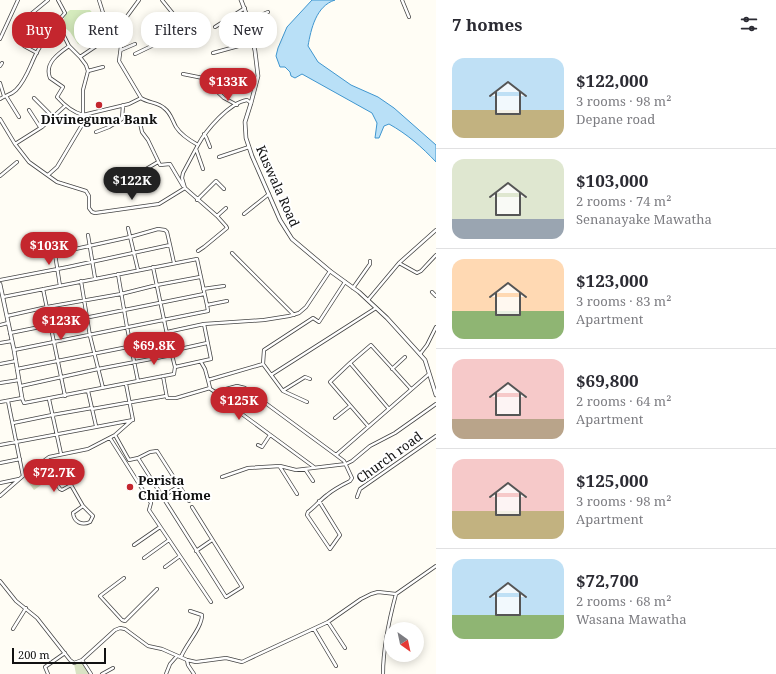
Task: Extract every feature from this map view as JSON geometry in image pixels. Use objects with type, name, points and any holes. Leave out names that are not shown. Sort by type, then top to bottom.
[{"type":"street","points":[[0,39],[18,0]]},
{"type":"street","points":[[33,12],[48,0]]},
{"type":"street","points":[[58,0],[64,12]]},
{"type":"street","points":[[99,0],[103,12]]},
{"type":"street","points":[[130,12],[139,0]]},
{"type":"street","points":[[162,0],[172,12]]},
{"type":"street","name":"Kuswala Road","points":[[241,0],[246,12]]},
{"type":"street","points":[[402,0],[409,17]]},
{"type":"street","points":[[215,27],[245,8]]},
{"type":"street","points":[[48,175],[56,167],[82,125],[83,90],[88,71],[86,65],[69,46],[66,40]]},
{"type":"street","points":[[135,44],[121,50],[119,61],[141,98],[164,107],[170,114],[176,127],[183,135],[198,145]]},
{"type":"street","points":[[69,46],[54,57],[48,74],[50,78],[63,87],[57,97],[66,106],[76,113],[83,115],[123,105],[141,98]]},
{"type":"street","points":[[28,48],[37,53]]},
{"type":"street","points":[[0,99],[16,91],[25,79],[40,48]]},
{"type":"street","points":[[80,57],[93,48]]},
{"type":"street","points":[[135,54],[148,48]]},
{"type":"street","points":[[213,53],[231,48]]},
{"type":"street","name":"Kuswala Road","points":[[254,48],[258,76],[245,122],[245,131],[249,147],[280,220],[292,240],[368,300],[420,354],[425,360],[436,395]]},
{"type":"street","points":[[88,71],[103,67]]},
{"type":"street","points":[[183,74],[203,78],[224,98],[237,104]]},
{"type":"street","points":[[0,83],[5,96],[19,117]]},
{"type":"street","points":[[34,98],[52,117]]},
{"type":"street","points":[[185,188],[182,178],[183,173],[204,134],[223,115],[237,104],[247,100],[251,103]]},
{"type":"street","points":[[96,132],[109,127],[122,119],[123,105]]},
{"type":"street","points":[[15,144],[40,128],[66,106]]},
{"type":"street","points":[[29,110],[40,128]]},
{"type":"street","points":[[0,119],[15,144],[30,162],[57,182],[86,191],[89,196],[89,208],[92,212],[95,213],[159,204],[185,188]]},
{"type":"street","points":[[140,123],[142,132],[148,140],[161,166],[169,163],[185,188],[217,216],[227,228],[204,248],[198,251]]},
{"type":"street","points":[[204,134],[210,148]]},
{"type":"street","points":[[219,157],[249,147]]},
{"type":"street","points":[[196,148],[203,169]]},
{"type":"street","points":[[0,176],[18,162]]},
{"type":"street","points":[[141,172],[158,162]]},
{"type":"street","points":[[197,200],[216,181],[224,189]]},
{"type":"street","points":[[244,214],[269,193]]},
{"type":"street","points":[[217,216],[226,208]]},
{"type":"street","points":[[128,228],[138,270]]},
{"type":"street","points":[[60,286],[56,269],[55,254],[158,229],[165,230],[167,232],[174,263]]},
{"type":"street","points":[[368,300],[399,263],[436,230]]},
{"type":"street","points":[[88,235],[95,278]]},
{"type":"street","points":[[0,280],[80,265],[170,245]]},
{"type":"street","points":[[232,253],[294,315]]},
{"type":"street","points":[[399,263],[417,273],[421,271],[436,254]]},
{"type":"street","points":[[2,297],[197,259],[208,311],[90,336],[14,350]]},
{"type":"street","points":[[353,288],[370,264],[370,261]]},
{"type":"street","points":[[0,284],[24,403],[174,374],[175,367],[153,267]]},
{"type":"street","points":[[167,332],[204,324],[264,320],[294,315],[306,307],[330,271]]},
{"type":"street","points":[[118,274],[138,381]]},
{"type":"street","points":[[7,316],[200,277]]},
{"type":"street","points":[[80,281],[90,336],[103,388]]},
{"type":"street","points":[[307,402],[283,391],[263,364],[264,350],[313,318],[319,322],[345,282]]},
{"type":"street","points":[[203,289],[224,286]]},
{"type":"street","points":[[43,289],[65,396]]},
{"type":"street","points":[[432,292],[436,296]]},
{"type":"street","points":[[10,333],[204,294]]},
{"type":"street","points":[[207,305],[227,301]]},
{"type":"street","points":[[271,375],[376,308]]},
{"type":"street","points":[[0,325],[8,323]]},
{"type":"street","points":[[175,367],[211,359],[204,324]]},
{"type":"street","points":[[420,354],[427,345],[436,328]]},
{"type":"street","points":[[16,369],[131,347],[168,338]]},
{"type":"street","points":[[0,343],[12,341]]},
{"type":"street","points":[[171,351],[207,343]]},
{"type":"street","points":[[368,426],[330,382],[350,363],[371,345],[411,389]]},
{"type":"street","points":[[21,386],[172,355]]},
{"type":"street","points":[[392,369],[405,357]]},
{"type":"street","points":[[0,364],[16,361]]},
{"type":"street","points":[[201,362],[205,369],[209,388],[211,391],[215,392],[216,396],[314,467]]},
{"type":"street","points":[[350,363],[389,408]]},
{"type":"street","points":[[208,380],[263,364]]},
{"type":"street","points":[[336,455],[429,374]]},
{"type":"street","points":[[163,376],[166,396]]},
{"type":"street","points":[[283,391],[305,377],[310,379]]},
{"type":"street","points":[[0,383],[19,380]]},
{"type":"street","points":[[432,384],[436,382]]},
{"type":"street","points":[[126,384],[133,420]]},
{"type":"street","points":[[215,392],[237,386],[245,388],[344,461],[352,478],[350,481],[319,501],[307,515],[330,550],[340,535],[319,501]]},
{"type":"street","points":[[12,423],[52,414],[92,409],[166,396],[169,398],[176,398],[209,388]]},
{"type":"street","points":[[88,391],[96,426]]},
{"type":"street","points":[[0,402],[22,398]]},
{"type":"street","points":[[49,399],[61,454]]},
{"type":"street","points":[[8,401],[20,459],[22,477]]},
{"type":"street","points":[[222,477],[248,468],[280,466],[296,470],[346,464],[370,446],[395,433],[436,404]]},
{"type":"street","points":[[335,418],[350,406]]},
{"type":"street","points":[[0,445],[133,420]]},
{"type":"street","points":[[0,496],[22,477],[43,462],[45,458],[88,449],[115,435],[133,420]]},
{"type":"street","points":[[115,435],[129,460],[156,451],[189,501]]},
{"type":"street","points":[[258,445],[262,447],[270,435]]},
{"type":"street","name":"Church road","points":[[357,497],[360,489],[436,436]]},
{"type":"street","points":[[110,438],[152,503],[149,510],[210,602]]},
{"type":"street","points":[[138,458],[226,597],[242,587],[192,508]]},
{"type":"street","points":[[0,463],[20,459]]},
{"type":"street","points":[[43,462],[60,489],[62,490],[71,485],[84,506],[93,516],[90,522],[85,524],[77,522],[73,517],[73,513],[84,506]]},
{"type":"street","points":[[280,466],[297,494]]},
{"type":"street","points":[[305,469],[313,481]]},
{"type":"street","points":[[0,483],[22,477]]},
{"type":"street","points":[[162,497],[179,486]]},
{"type":"street","points":[[134,545],[160,527]]},
{"type":"street","points":[[144,558],[169,540]]},
{"type":"street","points":[[196,551],[212,540]]},
{"type":"street","points":[[165,567],[180,556]]},
{"type":"street","points":[[0,581],[16,601],[37,618],[74,663],[82,660],[115,630],[120,628],[125,629],[148,646],[162,649],[187,660],[196,662],[226,658],[242,662],[328,622],[360,599],[371,594],[378,592],[396,594],[436,566]]},
{"type":"street","points":[[124,578],[100,596],[122,620],[125,621]]},
{"type":"street","points":[[125,629],[125,621],[157,590]]},
{"type":"street","points":[[383,674],[386,637],[396,594]]},
{"type":"street","points":[[12,629],[26,608]]},
{"type":"street","points":[[181,657],[184,649],[203,617],[190,611]]},
{"type":"street","points":[[328,622],[345,648]]},
{"type":"street","points":[[314,629],[336,666]]},
{"type":"street","points":[[48,674],[45,667],[65,653]]},
{"type":"street","points":[[166,674],[170,664],[177,656]]},
{"type":"street","points":[[82,660],[91,674]]},
{"type":"street","points":[[187,660],[188,665],[194,674]]},
{"type":"street","points":[[102,674],[113,668]]},
{"type":"green space","points":[[70,10],[90,10],[92,12],[74,12],[74,38],[66,29],[67,13]]},
{"type":"green space","points":[[42,467],[51,478],[34,490],[26,479]]},
{"type":"green space","points":[[82,662],[90,674],[76,674],[74,664]]},
{"type":"water","points":[[312,0],[335,0],[323,7],[311,32],[308,46],[318,62],[351,85],[378,97],[394,108],[436,145],[436,162],[414,141],[389,124],[384,126],[379,138],[375,138],[377,123],[372,113],[302,74],[295,78],[291,76],[290,72],[285,67],[280,67],[276,56],[287,27]]},
{"type":"place","name":"Divineguma Bank","points":[[99,105]]},
{"type":"place","name":"Perista Chid Home","points":[[130,487]]}]
